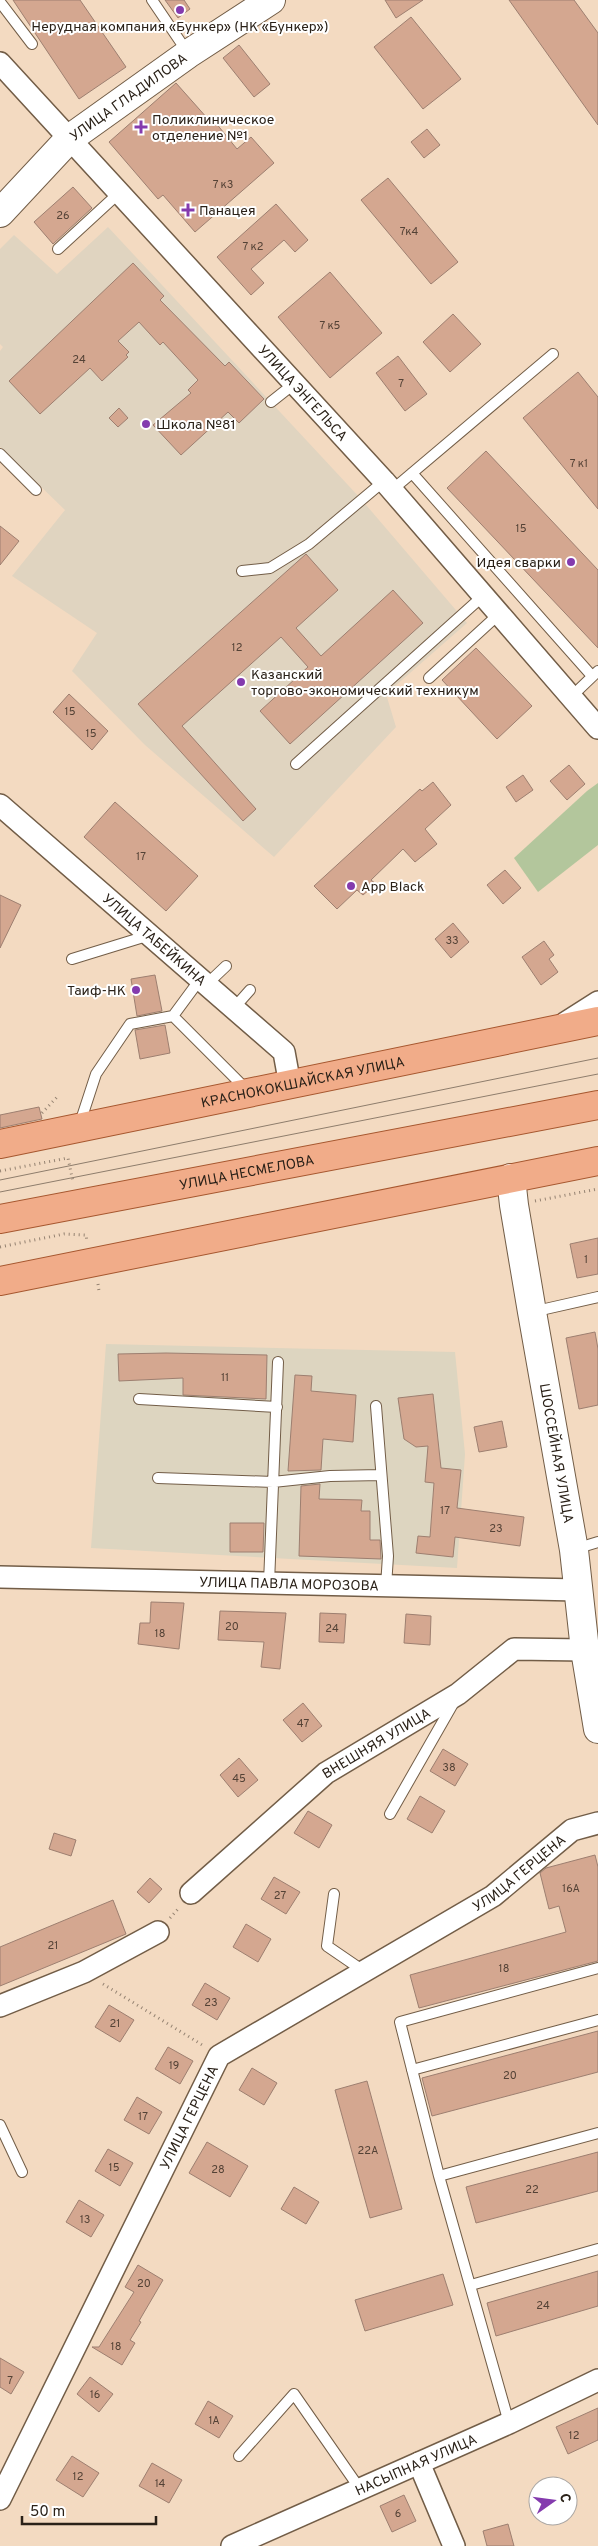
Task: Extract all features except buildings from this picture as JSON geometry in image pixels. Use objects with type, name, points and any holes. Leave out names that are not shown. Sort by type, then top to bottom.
[{"type":"main road","points":[[550,1030],[598,1021]]},
{"type":"main road","name":"КРАСНОКОКШАЙСКАЯ УЛИЦА","points":[[0,1144],[251,1094],[550,1030]]},
{"type":"main road","name":"УЛИЦА НЕСМЕЛОВА","points":[[0,1219],[598,1105]]},
{"type":"main road","points":[[0,1281],[598,1161]]},
{"type":"street","name":"УЛИЦА ГЛАДИЛОВА","points":[[0,213],[70,138],[188,54],[271,0]]},
{"type":"street","name":"УЛИЦА ЭНГЕЛЬСА","points":[[0,62],[388,486],[598,728]]},
{"type":"street","name":"УЛИЦА ТАБЕЙКИНА","points":[[0,805],[284,1052],[290,1085]]},
{"type":"street","name":"КРАСНОКОКШАЙСКАЯ УЛИЦА","points":[[550,1030],[580,1015],[598,1002]]},
{"type":"street","name":"ШОССЕЙНАЯ УЛИЦА","points":[[512,1178],[514,1205],[532,1312],[586,1546],[578,1590],[585,1650],[598,1729]]},
{"type":"street","name":"УЛИЦА ПАВЛА МОРОЗОВА","points":[[0,1576],[578,1590]]},
{"type":"street","name":"ВНЕШНЯЯ УЛИЦА","points":[[192,1893],[326,1773],[458,1694],[514,1649],[585,1650]]},
{"type":"street","name":"УЛИЦА ГЕРЦЕНА","points":[[0,2499],[219,2056],[493,1896],[572,1830],[598,1823]]},
{"type":"street","points":[[0,2006],[84,1972],[158,1932]]},
{"type":"street","name":"НАСЫПНАЯ УЛИЦА","points":[[232,2546],[509,2423],[598,2380]]},
{"type":"street","points":[[419,2463],[454,2546]]},
{"type":"lane","points":[[152,0],[188,54]]},
{"type":"lane","points":[[0,2],[32,44]]},
{"type":"lane","points":[[58,249],[120,191]]},
{"type":"lane","points":[[242,570],[270,568],[309,544],[388,486],[412,473],[553,354]]},
{"type":"lane","points":[[271,402],[295,383]]},
{"type":"lane","points":[[0,454],[36,490]]},
{"type":"lane","points":[[412,473],[595,674],[571,697]]},
{"type":"lane","points":[[296,764],[484,595]]},
{"type":"lane","points":[[429,678],[500,614]]},
{"type":"lane","points":[[72,959],[151,935]]},
{"type":"lane","points":[[78,1128],[96,1074],[130,1024],[173,1016],[204,981],[226,966]]},
{"type":"lane","points":[[234,1008],[250,990]]},
{"type":"lane","points":[[173,1016],[251,1094]]},
{"type":"lane","points":[[532,1312],[598,1297]]},
{"type":"lane","points":[[269,1583],[278,1362]]},
{"type":"lane","points":[[139,1399],[277,1407]]},
{"type":"lane","points":[[376,1406],[388,1556],[386,1586]]},
{"type":"lane","points":[[158,1478],[274,1482],[330,1476],[381,1475]]},
{"type":"lane","points":[[390,1814],[458,1694]]},
{"type":"lane","points":[[334,1894],[327,1946],[365,1972]]},
{"type":"lane","points":[[509,2423],[439,2176],[400,2022],[598,1968]]},
{"type":"lane","points":[[412,2070],[598,2020]]},
{"type":"lane","points":[[0,2124],[22,2172]]},
{"type":"lane","points":[[439,2176],[598,2133]]},
{"type":"lane","points":[[471,2285],[598,2249]]},
{"type":"lane","points":[[239,2456],[294,2394],[360,2489]]},
{"type":"path","points":[[40,1114],[59,1095]]},
{"type":"path","points":[[0,1172],[68,1158],[74,1184]]},
{"type":"path","points":[[514,1205],[598,1189]]},
{"type":"path","points":[[0,1247],[64,1234]]},
{"type":"path","points":[[158,1932],[192,1893]]},
{"type":"path","points":[[84,1972],[219,2056]]},
{"type":"shaded area","points":[[108,227],[361,499],[467,623],[386,694],[396,727],[274,857],[145,745],[72,671],[97,633],[12,576],[65,510],[0,447],[0,351],[3,347],[0,344],[0,249],[14,235],[57,274]]},
{"type":"shaded area","points":[[106,1344],[455,1352],[465,1454],[457,1568],[91,1548]]},
{"type":"green space","points":[[598,783],[598,845],[538,892],[514,858]]},
{"type":"tram line","points":[[0,1180],[598,1058]]},
{"type":"tram line","points":[[0,1192],[598,1074]]},
{"type":"place","name":"Нерудная компания «Бункер» (НК «Бункер»)","points":[[180,10]]},
{"type":"place","name":"Поликлиническое отделение №1","points":[[141,127]]},
{"type":"place","name":"Панацея","points":[[188,210]]},
{"type":"place","name":"Школа №81","points":[[146,424]]},
{"type":"place","name":"Идея сварки","points":[[571,562]]},
{"type":"place","name":"Казанский торгово-экономический техникум","points":[[241,682]]},
{"type":"place","name":"App Black","points":[[351,886]]},
{"type":"place","name":"Таиф-НК","points":[[136,990]]}]
